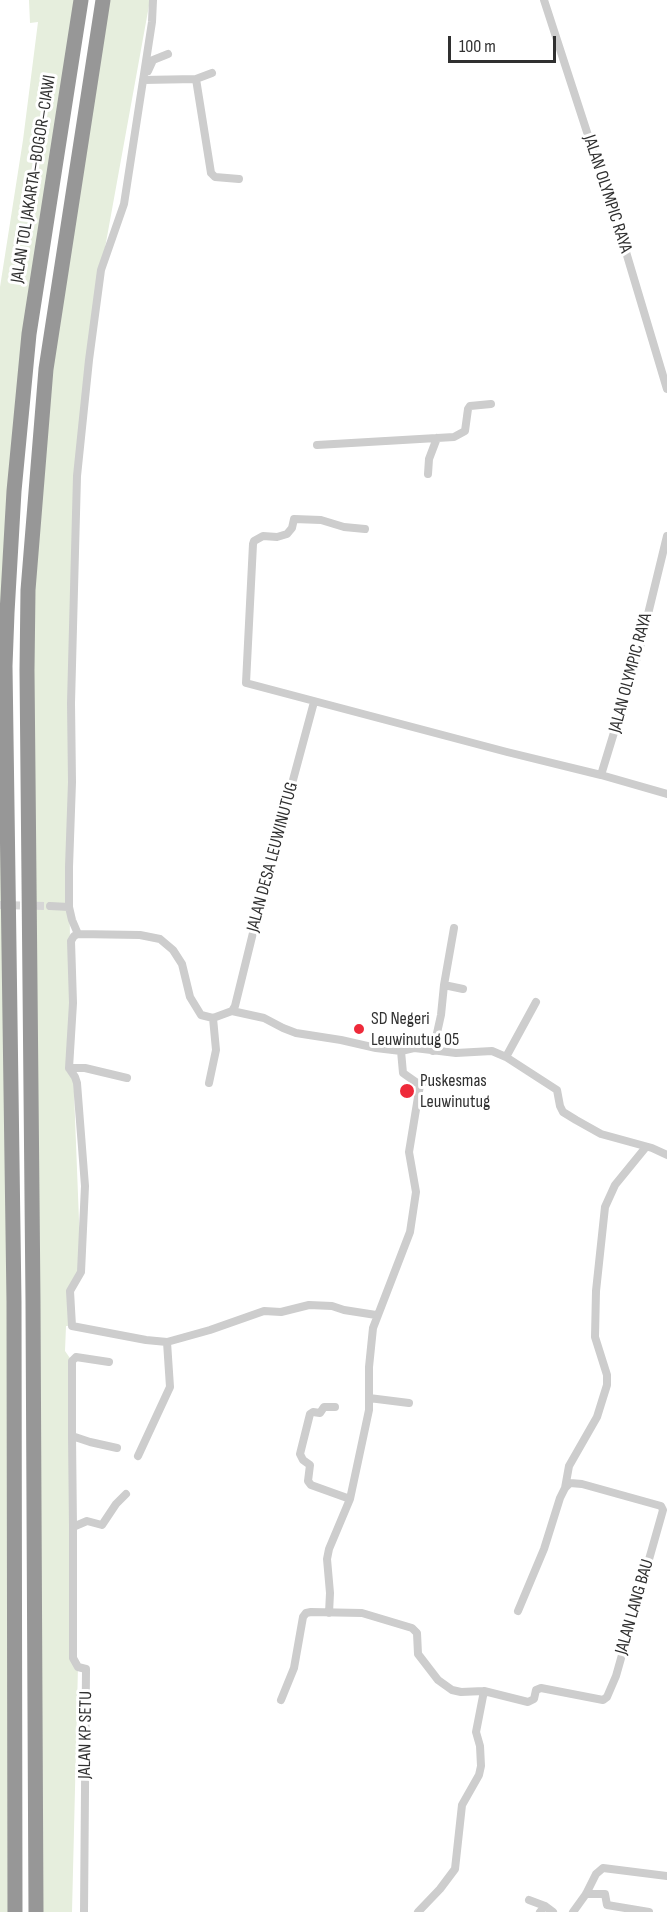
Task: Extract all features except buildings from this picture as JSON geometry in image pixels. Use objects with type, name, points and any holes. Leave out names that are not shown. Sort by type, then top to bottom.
[{"type":"highway","name":"JALAN TOL JAKARTA–BOGOR–CIAWI","points":[[15,1912],[14,1302],[5,666],[7,592],[15,468],[29,334],[81,0]]},
{"type":"highway","points":[[36,1912],[28,590],[46,369],[103,0]]},
{"type":"street","points":[[146,80],[153,0]]},
{"type":"street","name":"JALAN OLYMPIC RAYA","points":[[544,0],[626,252],[667,389]]},
{"type":"street","points":[[78,933],[69,907],[77,476],[101,270],[124,204],[149,68],[156,57],[168,54]]},
{"type":"street","points":[[146,80],[195,79],[212,73]]},
{"type":"street","points":[[195,79],[212,172],[216,177],[239,179]]},
{"type":"street","points":[[317,445],[454,437],[464,433],[470,406],[491,404]]},
{"type":"street","points":[[428,474],[430,456],[437,438]]},
{"type":"street","points":[[365,529],[344,527],[321,520],[294,519],[292,528],[286,534],[277,537],[263,536],[253,544],[246,683],[602,775],[667,794]]},
{"type":"street","name":"JALAN OLYMPIC RAYA","points":[[602,775],[639,651],[667,536]]},
{"type":"street","name":"JALAN DESA LEUWINUTUG","points":[[232,1011],[314,702]]},
{"type":"street","points":[[50,906],[69,907]]},
{"type":"street","points":[[433,1051],[441,1015],[453,928]]},
{"type":"street","points":[[376,1315],[332,1306],[309,1305],[281,1312],[264,1311],[167,1342],[72,1326],[70,1291],[81,1272],[86,1186],[77,1083],[69,1068],[73,1003],[71,941],[74,936],[78,933],[140,935],[160,939],[173,950],[182,964],[187,989],[197,1010],[205,1017],[213,1018],[232,1011],[264,1018],[296,1033],[401,1051],[414,1048],[456,1053],[492,1051],[506,1057],[557,1090],[560,1106],[564,1112],[576,1120],[612,1138],[667,1155]]},
{"type":"street","points":[[444,985],[463,989]]},
{"type":"street","points":[[506,1057],[536,1002]]},
{"type":"street","points":[[209,1083],[216,1050],[213,1018]]},
{"type":"street","points":[[401,1051],[403,1073],[422,1084],[441,1079]]},
{"type":"street","points":[[69,1068],[85,1068],[127,1078]]},
{"type":"street","points":[[329,1613],[328,1553],[350,1498],[369,1410],[371,1343],[376,1315],[410,1232],[416,1191],[409,1152],[422,1084]]},
{"type":"street","points":[[518,1611],[544,1549],[565,1488],[569,1466],[597,1417],[607,1385],[607,1375],[595,1337],[596,1291],[605,1207],[615,1185],[646,1147]]},
{"type":"street","points":[[138,1456],[170,1387],[167,1342]]},
{"type":"street","points":[[110,1362],[76,1357],[72,1361],[73,1527],[87,1521],[102,1525],[126,1494]]},
{"type":"street","points":[[369,1398],[410,1403]]},
{"type":"street","points":[[335,1407],[324,1407],[320,1413],[310,1414],[300,1454],[303,1460],[310,1465],[308,1480],[311,1485],[350,1498]]},
{"type":"street","points":[[72,1436],[117,1448]]},
{"type":"street","name":"JALAN LANG BAU","points":[[484,1690],[528,1702],[534,1699],[536,1690],[541,1688],[603,1700],[607,1697],[616,1677],[663,1510],[661,1506],[655,1504],[582,1484],[570,1483],[565,1488]]},
{"type":"street","name":"JALAN KP SETU","points":[[73,1527],[73,1658],[78,1666],[86,1669],[84,1912]]},
{"type":"street","points":[[281,1700],[294,1668],[303,1617],[306,1613],[311,1612],[362,1613],[412,1628],[417,1633],[418,1654],[444,1686],[460,1692],[484,1690],[476,1732],[480,1746],[481,1766],[479,1775],[462,1805],[456,1864],[448,1879],[418,1912]]},
{"type":"street","points":[[573,1912],[586,1894],[596,1874],[603,1868],[667,1876]]},
{"type":"street","points":[[586,1894],[605,1894],[608,1905],[649,1912]]},
{"type":"street","points":[[529,1900],[546,1910]]},
{"type":"green space","points":[[29,0],[81,0],[29,334],[7,592],[15,1912],[0,1912],[0,287],[23,140],[38,22],[30,23]]},
{"type":"green space","points":[[103,0],[150,0],[101,270],[77,484],[69,867],[71,1015],[81,1272],[72,1285],[72,1326],[66,1326],[65,1351],[72,1361],[73,1658],[78,1666],[72,1912],[36,1912],[28,619],[38,455]]},
{"type":"tunnel","points":[[0,905],[50,906]]},
{"type":"place","name":"SD Negeri Leuwinutug 05","points":[[359,1029]]},
{"type":"place","name":"Puskesmas Leuwinutug","points":[[407,1091]]}]
